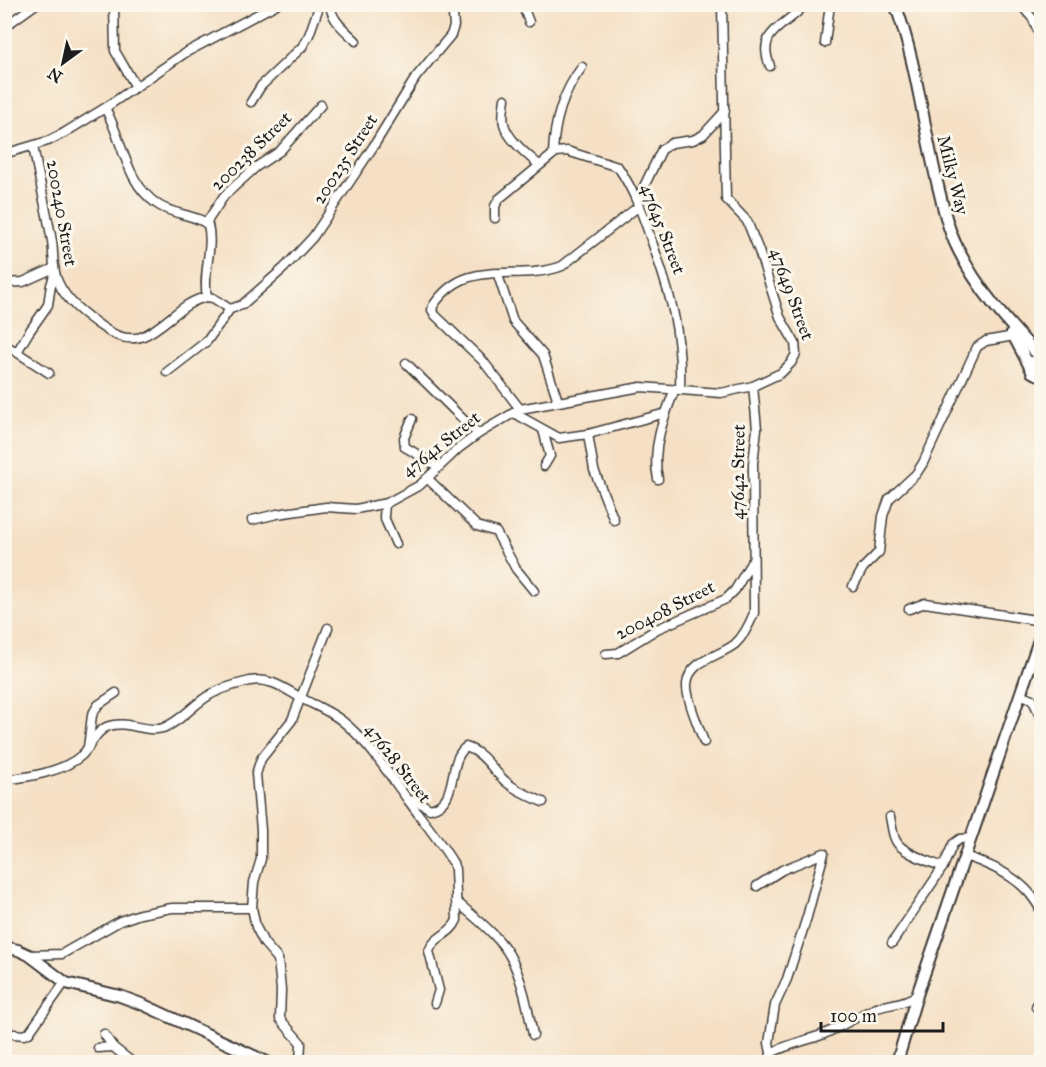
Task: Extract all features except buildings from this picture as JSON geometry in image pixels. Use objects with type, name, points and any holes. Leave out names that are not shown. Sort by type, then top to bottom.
[{"type":"street","points":[[4,27],[36,4]]},
{"type":"street","points":[[114,4],[115,51],[136,87]]},
{"type":"street","points":[[4,139],[6,153],[33,146],[64,133],[185,53],[277,4]]},
{"type":"street","points":[[251,102],[261,86],[302,47],[309,35],[320,4]]},
{"type":"street","points":[[330,4],[330,12],[336,22],[356,41]]},
{"type":"street","name":"200235 Street","points":[[167,372],[207,341],[230,309],[242,304],[284,268],[323,223],[416,77],[452,35],[454,26],[452,4]]},
{"type":"street","points":[[522,4],[529,22]]},
{"type":"street","name":"47649 Street","points":[[558,401],[641,387],[721,393],[753,387],[786,369],[796,354],[796,349],[780,317],[747,221],[726,199],[722,4]]},
{"type":"street","points":[[770,66],[765,48],[771,34],[775,28],[796,15],[805,4]]},
{"type":"street","points":[[825,43],[830,4]]},
{"type":"street","name":"Milky Way","points":[[887,4],[901,25]]},
{"type":"street","name":"Milky Way","points":[[895,4],[912,58],[938,188],[953,236],[983,291],[1005,319],[1040,356]]},
{"type":"street","points":[[1020,4],[1033,19],[1041,41]]},
{"type":"street","points":[[495,218],[495,206],[499,199],[553,154],[553,137],[561,105],[582,67]]},
{"type":"street","points":[[505,99],[503,116],[505,128],[539,165]]},
{"type":"street","name":"200238 Street","points":[[206,223],[224,196],[256,167],[280,151],[321,105]]},
{"type":"street","points":[[105,108],[120,139],[130,172],[141,190],[158,206],[206,223],[209,232],[205,282],[207,297],[213,298],[230,309]]},
{"type":"street","points":[[666,413],[588,434],[558,438],[517,411],[489,368],[442,322],[432,308],[438,298],[454,285],[476,274],[498,275],[549,270],[562,266],[638,204],[662,149],[672,143],[693,140],[703,135],[725,111]]},
{"type":"street","name":"200240 Street","points":[[33,146],[52,244],[54,270],[62,289],[76,306],[109,332],[125,338],[140,337],[194,302],[207,297]]},
{"type":"street","name":"47645 Street","points":[[553,154],[567,151],[618,167],[638,204],[674,310],[680,350],[677,390]]},
{"type":"street","points":[[4,283],[23,282],[54,270]]},
{"type":"street","points":[[17,352],[48,305],[54,270]]},
{"type":"street","points":[[498,275],[513,321],[543,355],[558,401]]},
{"type":"street","name":"Milky Way","points":[[1005,319],[1037,375]]},
{"type":"street","points":[[853,586],[863,568],[879,552],[887,504],[892,496],[916,474],[923,463],[977,347],[986,341],[1014,336]]},
{"type":"street","points":[[4,344],[49,373]]},
{"type":"street","points":[[1037,375],[1031,362],[1040,356]]},
{"type":"street","points":[[406,363],[478,434]]},
{"type":"street","name":"47642 Street","points":[[753,387],[757,429],[753,463],[753,558]]},
{"type":"street","points":[[658,479],[655,459],[666,413],[677,390]]},
{"type":"street","name":"47641 Street","points":[[382,505],[415,489],[478,434],[517,411],[558,401]]},
{"type":"street","points":[[412,419],[404,438],[405,447],[439,467]]},
{"type":"street","points":[[543,430],[550,456],[544,466]]},
{"type":"street","points":[[588,434],[594,470],[614,520]]},
{"type":"street","points":[[427,478],[477,526],[496,532],[516,569],[534,591]]},
{"type":"street","points":[[252,520],[326,507],[356,508],[382,505],[384,517],[396,544]]},
{"type":"street","points":[[704,742],[688,693],[687,682],[697,665],[739,640],[751,620],[754,612],[753,558]]},
{"type":"street","name":"200408 Street","points":[[606,654],[618,653],[657,629],[726,598],[735,590],[753,558]]},
{"type":"street","points":[[909,609],[925,603],[1041,621]]},
{"type":"street","points":[[300,1062],[301,1043],[280,1019],[281,990],[278,959],[260,935],[252,908],[254,882],[261,859],[256,774],[261,759],[292,720],[328,628]]},
{"type":"street","points":[[897,1062],[917,995],[1041,631]]},
{"type":"street","name":"47628 Street","points":[[4,780],[29,776],[76,760],[88,749],[101,731],[111,725],[144,729],[163,728],[211,694],[252,681],[270,682],[338,718],[349,727],[373,753],[453,863],[457,912],[454,928],[435,941],[430,948],[429,955],[439,990],[435,1004]]},
{"type":"street","points":[[88,749],[92,715],[98,705],[116,693]]},
{"type":"street","points":[[1020,694],[1032,699],[1041,719]]},
{"type":"street","points":[[408,800],[417,801],[430,809],[440,805],[449,791],[460,753],[466,747],[482,755],[501,777],[515,788],[543,802]]},
{"type":"street","points":[[890,817],[894,839],[900,846],[943,867]]},
{"type":"street","points":[[892,943],[943,867],[953,844],[960,839],[971,838]]},
{"type":"street","points":[[757,886],[782,870],[824,852],[807,917],[787,979],[775,1005],[769,1043],[771,1058],[874,1009],[907,1002],[917,995]]},
{"type":"street","points":[[965,856],[978,860],[1022,884],[1030,892],[1041,913]]},
{"type":"street","points":[[456,902],[489,930],[511,958],[524,993],[533,1035]]},
{"type":"street","points":[[29,955],[62,954],[120,921],[140,914],[172,909],[252,908]]},
{"type":"street","points":[[4,947],[29,955],[65,982],[80,988],[120,996],[144,1005],[267,1062]]},
{"type":"street","points":[[4,1033],[24,1035],[29,1033],[65,982]]},
{"type":"street","points":[[1036,1007],[1041,993]]},
{"type":"street","points":[[104,1034],[113,1047],[132,1062]]},
{"type":"street","points":[[98,1048],[113,1047]]}]
